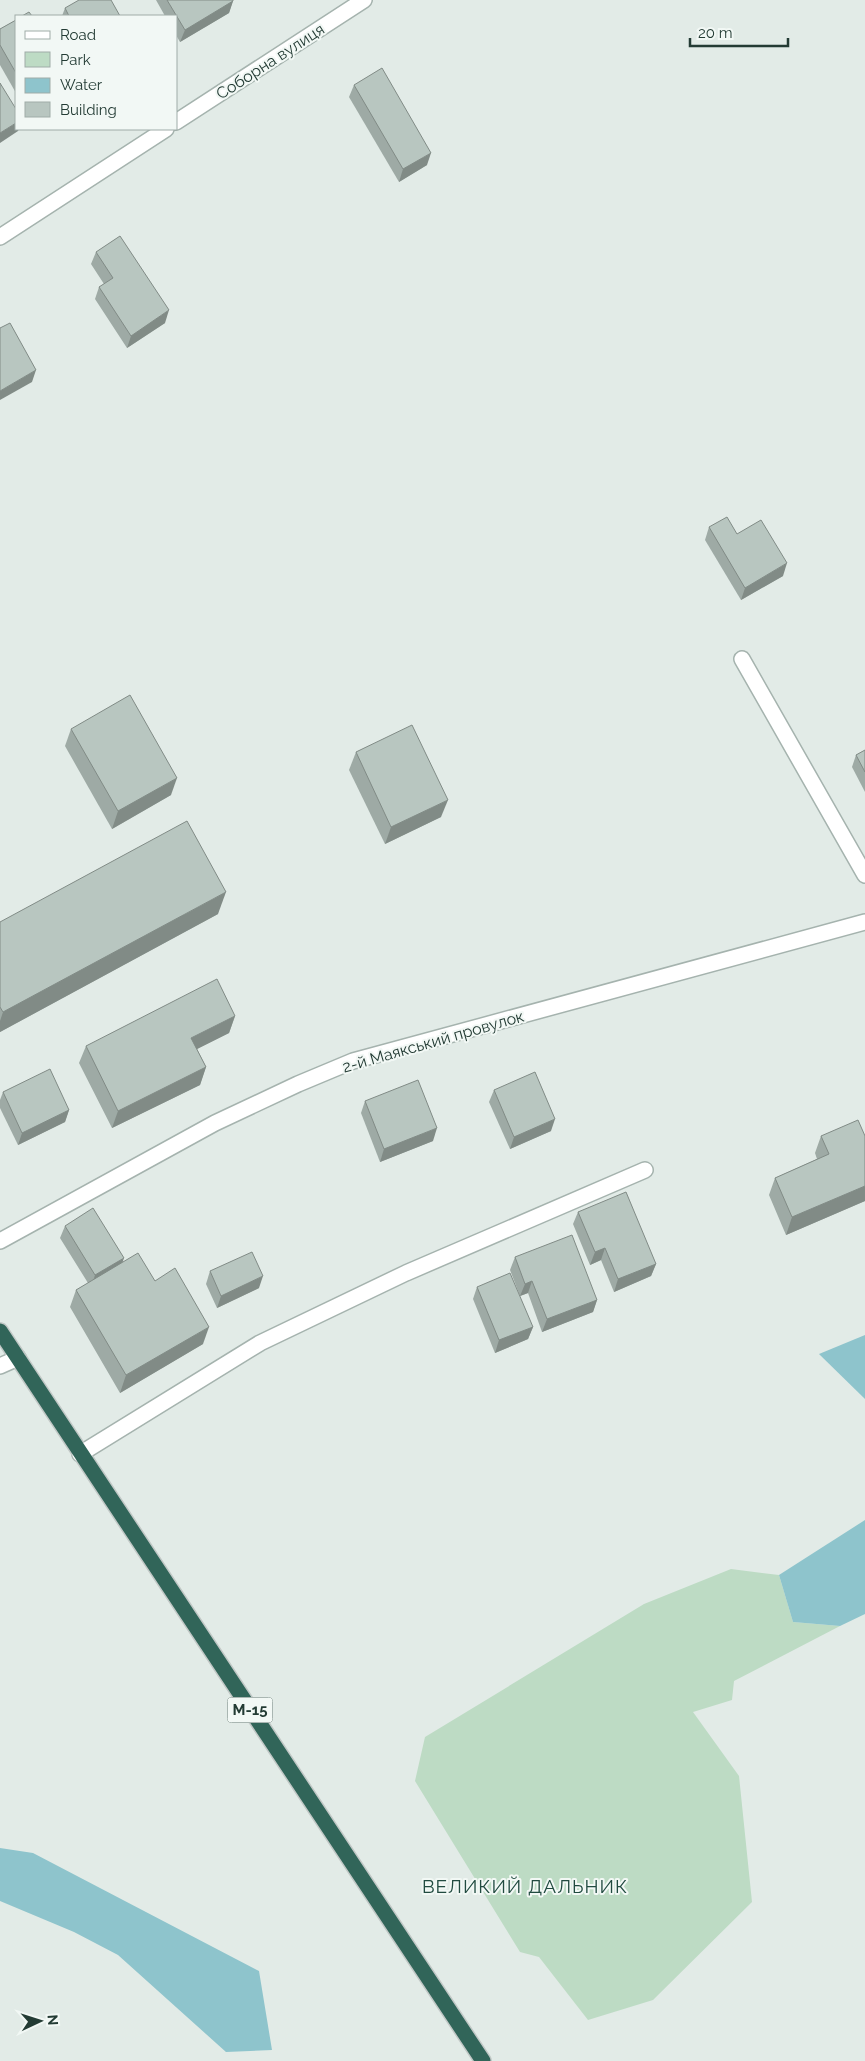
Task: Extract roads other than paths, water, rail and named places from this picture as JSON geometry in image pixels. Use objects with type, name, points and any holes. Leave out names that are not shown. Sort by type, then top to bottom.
[{"type":"highway","name":"М-15","points":[[0,1331],[484,2061]]},
{"type":"street","name":"Соборна вулиця","points":[[178,121],[364,0]]},
{"type":"street","points":[[0,236],[164,130]]},
{"type":"street","points":[[742,659],[865,875]]},
{"type":"street","name":"2-й Маякський провулок","points":[[0,1241],[215,1124],[298,1084],[353,1061],[865,922]]},
{"type":"street","points":[[80,1454],[260,1343],[406,1273],[645,1170]]},
{"type":"street","points":[[0,1366],[18,1358]]},
{"type":"water","points":[[865,1335],[865,1399],[819,1354]]},
{"type":"water","points":[[865,1520],[865,1614],[840,1626],[793,1622],[779,1575]]},
{"type":"water","points":[[0,1848],[33,1853],[259,1971],[272,2050],[226,2052],[118,1955],[74,1932],[0,1901]]},
{"type":"district","name":"ВЕЛИКИЙ ДАЛЬНИК","points":[[525,1886]]}]
